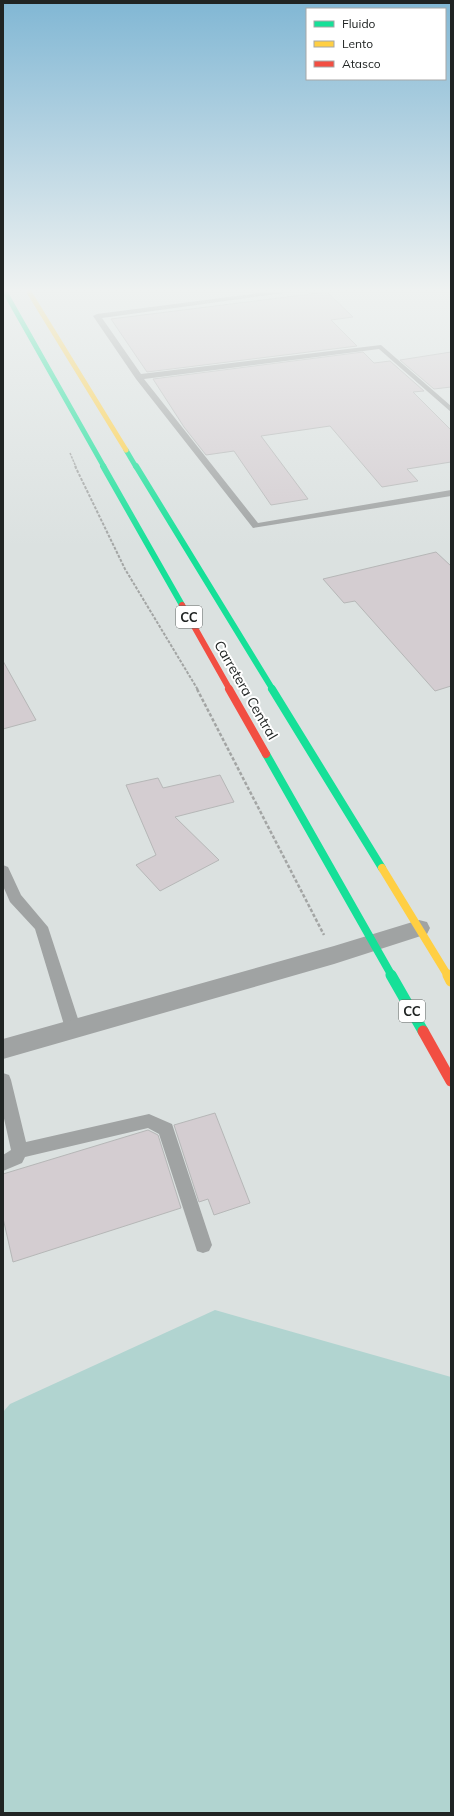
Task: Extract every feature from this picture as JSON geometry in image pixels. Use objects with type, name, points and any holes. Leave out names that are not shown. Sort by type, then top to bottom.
[{"type":"highway","name":"Carretera Central","points":[[53,377],[451,1081]]},
{"type":"highway","name":"Carretera Central","points":[[81,377],[451,981]]},
{"type":"street","points":[[3,1049],[334,954],[419,928]]},
{"type":"lane","points":[[139,377],[256,526],[451,493]]},
{"type":"lane","points":[[414,377],[451,410]]},
{"type":"lane","points":[[3,870],[15,898],[40,927],[73,1028]]},
{"type":"lane","points":[[3,1080],[20,1151],[16,1158],[3,1163]]},
{"type":"lane","points":[[20,1151],[149,1121],[166,1129],[203,1245]]},
{"type":"path","points":[[70,452],[88,495],[125,569],[199,692],[334,954]]},
{"type":"shaded area","points":[[215,1310],[451,1377],[451,1813],[3,1813],[3,1412],[10,1404]]},
{"type":"building","points":[[171,377],[408,377],[424,391],[413,392],[451,430],[451,462],[407,469],[418,481],[382,487],[330,426],[261,436],[308,499],[271,505],[234,451],[206,455],[184,427],[153,379]]},
{"type":"building","points":[[420,377],[451,377],[451,387],[434,389]]},
{"type":"building","points":[[436,552],[451,566],[451,686],[435,691],[355,601],[344,603],[323,579]]},
{"type":"building","points":[[3,661],[36,720],[3,729]]},
{"type":"building","points":[[220,775],[234,802],[175,817],[219,860],[160,891],[136,865],[156,855],[126,785],[158,778],[163,788]]},
{"type":"building","points":[[215,1113],[250,1203],[214,1215],[208,1199],[199,1202],[174,1125]]},
{"type":"building","points":[[148,1130],[158,1135],[181,1208],[13,1262],[3,1218],[3,1174]]},
{"type":"traffic: fast","points":[[53,377],[182,605]]},
{"type":"traffic: fast","points":[[126,450],[382,868]]},
{"type":"traffic: fast","points":[[266,754],[423,1031]]},
{"type":"traffic: slow","points":[[81,377],[126,450]]},
{"type":"traffic: slow","points":[[382,868],[451,981]]},
{"type":"traffic: jam","points":[[182,605],[266,754]]},
{"type":"traffic: jam","points":[[423,1031],[451,1081]]}]
